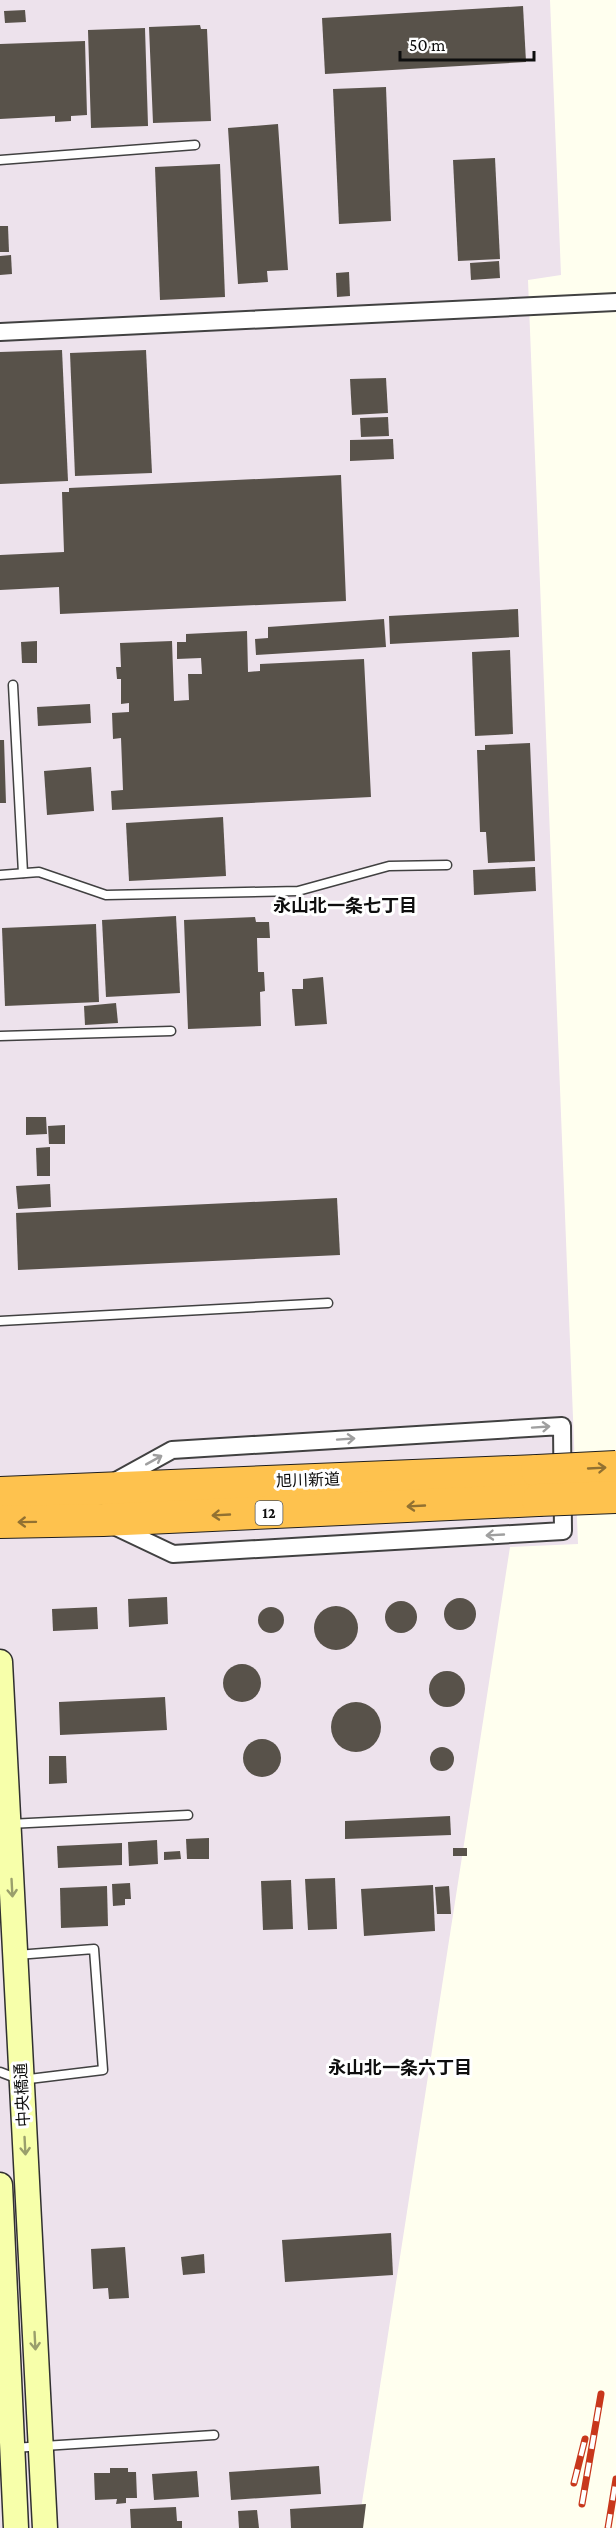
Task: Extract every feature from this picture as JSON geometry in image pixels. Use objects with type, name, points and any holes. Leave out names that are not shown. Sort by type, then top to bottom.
[{"type":"highway","name":"旭川新道","points":[[0,1522],[103,1520],[537,1486],[616,1467]]},
{"type":"highway","name":"旭川新道","points":[[0,1493],[103,1488],[537,1486],[616,1497]]},
{"type":"main road","name":"中央橋通","points":[[0,1662],[4,1824],[15,1956],[11,2076],[41,2446],[45,2528]]},
{"type":"main road","points":[[0,2185],[16,2528]]},
{"type":"street","points":[[0,332],[616,302]]},
{"type":"street","points":[[103,1488],[172,1450],[562,1426],[563,1531],[173,1554],[103,1520]]},
{"type":"lane","points":[[0,159],[195,144]]},
{"type":"lane","points":[[13,685],[23,873]]},
{"type":"lane","points":[[0,875],[39,872],[106,895],[298,891],[389,866],[447,865]]},
{"type":"lane","points":[[0,1036],[171,1030]]},
{"type":"lane","points":[[0,1321],[328,1303]]},
{"type":"lane","points":[[4,1824],[188,1815]]},
{"type":"lane","points":[[11,2076],[103,2070],[94,1949],[15,1956]]},
{"type":"lane","points":[[12,2448],[214,2435]]},
{"type":"shaded area","points":[[0,0],[550,0],[561,275],[528,280],[578,1544],[510,1547],[358,2528],[0,2528]]},
{"type":"building","points":[[523,6],[526,62],[325,74],[322,18]]},
{"type":"building","points":[[25,10],[26,22],[5,23],[4,11]]},
{"type":"building","points":[[200,25],[201,29],[207,29],[211,121],[153,123],[149,27]]},
{"type":"building","points":[[145,28],[148,126],[91,128],[88,30]]},
{"type":"building","points":[[85,41],[87,115],[71,116],[71,121],[55,122],[55,116],[0,119],[0,44]]},
{"type":"building","points":[[386,87],[391,221],[339,224],[333,89]]},
{"type":"building","points":[[278,124],[288,270],[267,271],[268,282],[238,284],[228,128]]},
{"type":"building","points":[[495,158],[500,259],[458,261],[453,160]]},
{"type":"building","points":[[220,164],[225,297],[160,300],[155,167]]},
{"type":"building","points":[[0,226],[8,226],[9,252],[0,252]]},
{"type":"building","points":[[11,255],[12,274],[0,275],[0,256]]},
{"type":"building","points":[[499,261],[500,278],[471,280],[470,263]]},
{"type":"building","points":[[349,272],[350,296],[337,297],[336,273]]},
{"type":"building","points":[[62,350],[68,481],[0,484],[0,352]]},
{"type":"building","points":[[146,350],[152,473],[75,476],[70,353]]},
{"type":"building","points":[[386,378],[388,413],[352,415],[350,379]]},
{"type":"building","points":[[388,417],[389,436],[361,437],[360,418]]},
{"type":"building","points":[[393,439],[394,459],[350,461],[350,440]]},
{"type":"building","points":[[341,475],[346,601],[60,614],[59,587],[0,590],[0,555],[64,552],[62,492],[69,492],[69,488]]},
{"type":"building","points":[[518,609],[519,637],[390,644],[389,616]]},
{"type":"building","points":[[384,619],[386,647],[256,655],[255,639],[268,638],[268,627]]},
{"type":"building","points":[[247,631],[248,672],[260,671],[260,664],[364,659],[371,797],[112,810],[111,791],[123,790],[121,738],[113,739],[112,713],[129,712],[129,703],[121,704],[121,679],[117,679],[116,667],[121,667],[120,643],[172,641],[174,701],[189,700],[188,674],[202,674],[201,658],[177,659],[177,642],[186,642],[186,634]]},
{"type":"building","points":[[37,641],[37,663],[22,663],[21,642]]},
{"type":"building","points":[[510,650],[513,734],[475,736],[472,652]]},
{"type":"building","points":[[90,704],[91,723],[38,726],[37,707]]},
{"type":"building","points":[[0,740],[4,740],[6,803],[0,803]]},
{"type":"building","points":[[530,743],[535,861],[488,863],[486,832],[480,832],[477,750],[485,750],[485,745]]},
{"type":"building","points":[[91,767],[94,811],[47,815],[44,771]]},
{"type":"building","points":[[223,817],[226,876],[129,881],[126,823]]},
{"type":"building","points":[[535,867],[536,891],[474,895],[473,870]]},
{"type":"building","points":[[176,916],[180,993],[106,997],[102,920]]},
{"type":"building","points":[[255,917],[256,922],[269,922],[270,938],[257,938],[258,972],[264,972],[265,991],[260,992],[261,1026],[188,1029],[184,920]]},
{"type":"building","points":[[96,924],[99,1002],[5,1006],[2,928]]},
{"type":"building","points":[[323,977],[327,1024],[295,1026],[292,989],[303,989],[303,979]]},
{"type":"building","points":[[116,1003],[118,1023],[85,1025],[84,1006]]},
{"type":"building","points":[[26,1117],[46,1117],[47,1134],[26,1135]]},
{"type":"building","points":[[65,1125],[65,1144],[49,1144],[48,1126]]},
{"type":"building","points":[[50,1147],[50,1176],[37,1176],[36,1148]]},
{"type":"building","points":[[50,1184],[51,1207],[18,1209],[16,1186]]},
{"type":"building","points":[[337,1198],[340,1255],[18,1270],[16,1213]]},
{"type":"building","points":[[167,1597],[168,1624],[129,1627],[128,1599]]},
{"type":"building","points":[[460,1598],[471,1603],[476,1614],[471,1625],[460,1630],[449,1625],[444,1614],[449,1603]]},
{"type":"building","points":[[401,1601],[412,1606],[417,1617],[412,1628],[401,1633],[390,1628],[385,1617],[390,1606]]},
{"type":"building","points":[[336,1606],[351,1613],[358,1628],[351,1643],[336,1650],[321,1643],[314,1628],[321,1613]]},
{"type":"building","points":[[97,1607],[98,1629],[53,1631],[52,1609]]},
{"type":"building","points":[[271,1607],[280,1611],[284,1620],[280,1629],[271,1633],[262,1629],[258,1620],[262,1611]]},
{"type":"building","points":[[242,1664],[255,1670],[261,1683],[255,1696],[242,1702],[229,1696],[223,1683],[229,1670]]},
{"type":"building","points":[[447,1671],[460,1676],[465,1689],[460,1702],[447,1707],[434,1702],[429,1689],[434,1676]]},
{"type":"building","points":[[165,1697],[167,1730],[60,1735],[59,1702]]},
{"type":"building","points":[[351,1702],[361,1702],[374,1709],[381,1722],[381,1732],[374,1745],[361,1752],[351,1752],[342,1748],[335,1741],[331,1732],[331,1722],[335,1713],[342,1706]]},
{"type":"building","points":[[262,1739],[276,1744],[281,1758],[276,1772],[262,1777],[248,1772],[243,1758],[248,1744]]},
{"type":"building","points":[[442,1747],[450,1751],[454,1759],[450,1767],[442,1771],[434,1767],[430,1759],[434,1751]]},
{"type":"building","points":[[49,1756],[66,1756],[67,1783],[49,1784]]},
{"type":"building","points":[[450,1816],[451,1835],[345,1839],[345,1821]]},
{"type":"building","points":[[209,1838],[209,1859],[187,1859],[186,1839]]},
{"type":"building","points":[[157,1840],[158,1864],[129,1866],[128,1842]]},
{"type":"building","points":[[122,1843],[122,1865],[58,1868],[57,1846]]},
{"type":"building","points":[[453,1848],[467,1848],[467,1856],[453,1856]]},
{"type":"building","points":[[180,1851],[181,1859],[164,1860],[164,1852]]},
{"type":"building","points":[[335,1878],[337,1929],[308,1930],[305,1879]]},
{"type":"building","points":[[291,1880],[293,1929],[263,1930],[261,1881]]},
{"type":"building","points":[[130,1883],[131,1899],[125,1899],[125,1905],[113,1906],[112,1884]]},
{"type":"building","points":[[433,1885],[435,1931],[364,1936],[361,1889]]},
{"type":"building","points":[[107,1886],[108,1926],[61,1928],[60,1888]]},
{"type":"building","points":[[449,1886],[451,1914],[437,1914],[435,1887]]},
{"type":"building","points":[[391,2233],[393,2275],[285,2282],[282,2240]]},
{"type":"building","points":[[125,2247],[129,2298],[109,2299],[108,2288],[93,2289],[91,2249]]},
{"type":"building","points":[[204,2254],[205,2273],[183,2275],[181,2257]]},
{"type":"building","points":[[319,2466],[321,2494],[231,2500],[229,2472]]},
{"type":"building","points":[[110,2468],[128,2468],[128,2472],[136,2472],[137,2498],[126,2498],[126,2503],[116,2504],[117,2499],[95,2500],[94,2473],[110,2473]]},
{"type":"building","points":[[197,2471],[199,2497],[154,2500],[152,2474]]},
{"type":"building","points":[[366,2504],[363,2528],[291,2528],[290,2509]]},
{"type":"building","points":[[176,2507],[177,2521],[182,2521],[182,2528],[131,2528],[130,2509]]},
{"type":"building","points":[[257,2510],[259,2528],[239,2528],[238,2511]]},
{"type":"railway","points":[[582,2504],[601,2394]]},
{"type":"railway","points":[[574,2483],[585,2439]]},
{"type":"railway","points":[[608,2528],[616,2479]]},
{"type":"district","name":"永山北一条七丁目","points":[[345,906]]},
{"type":"district","name":"永山北一条六丁目","points":[[400,2068]]}]
